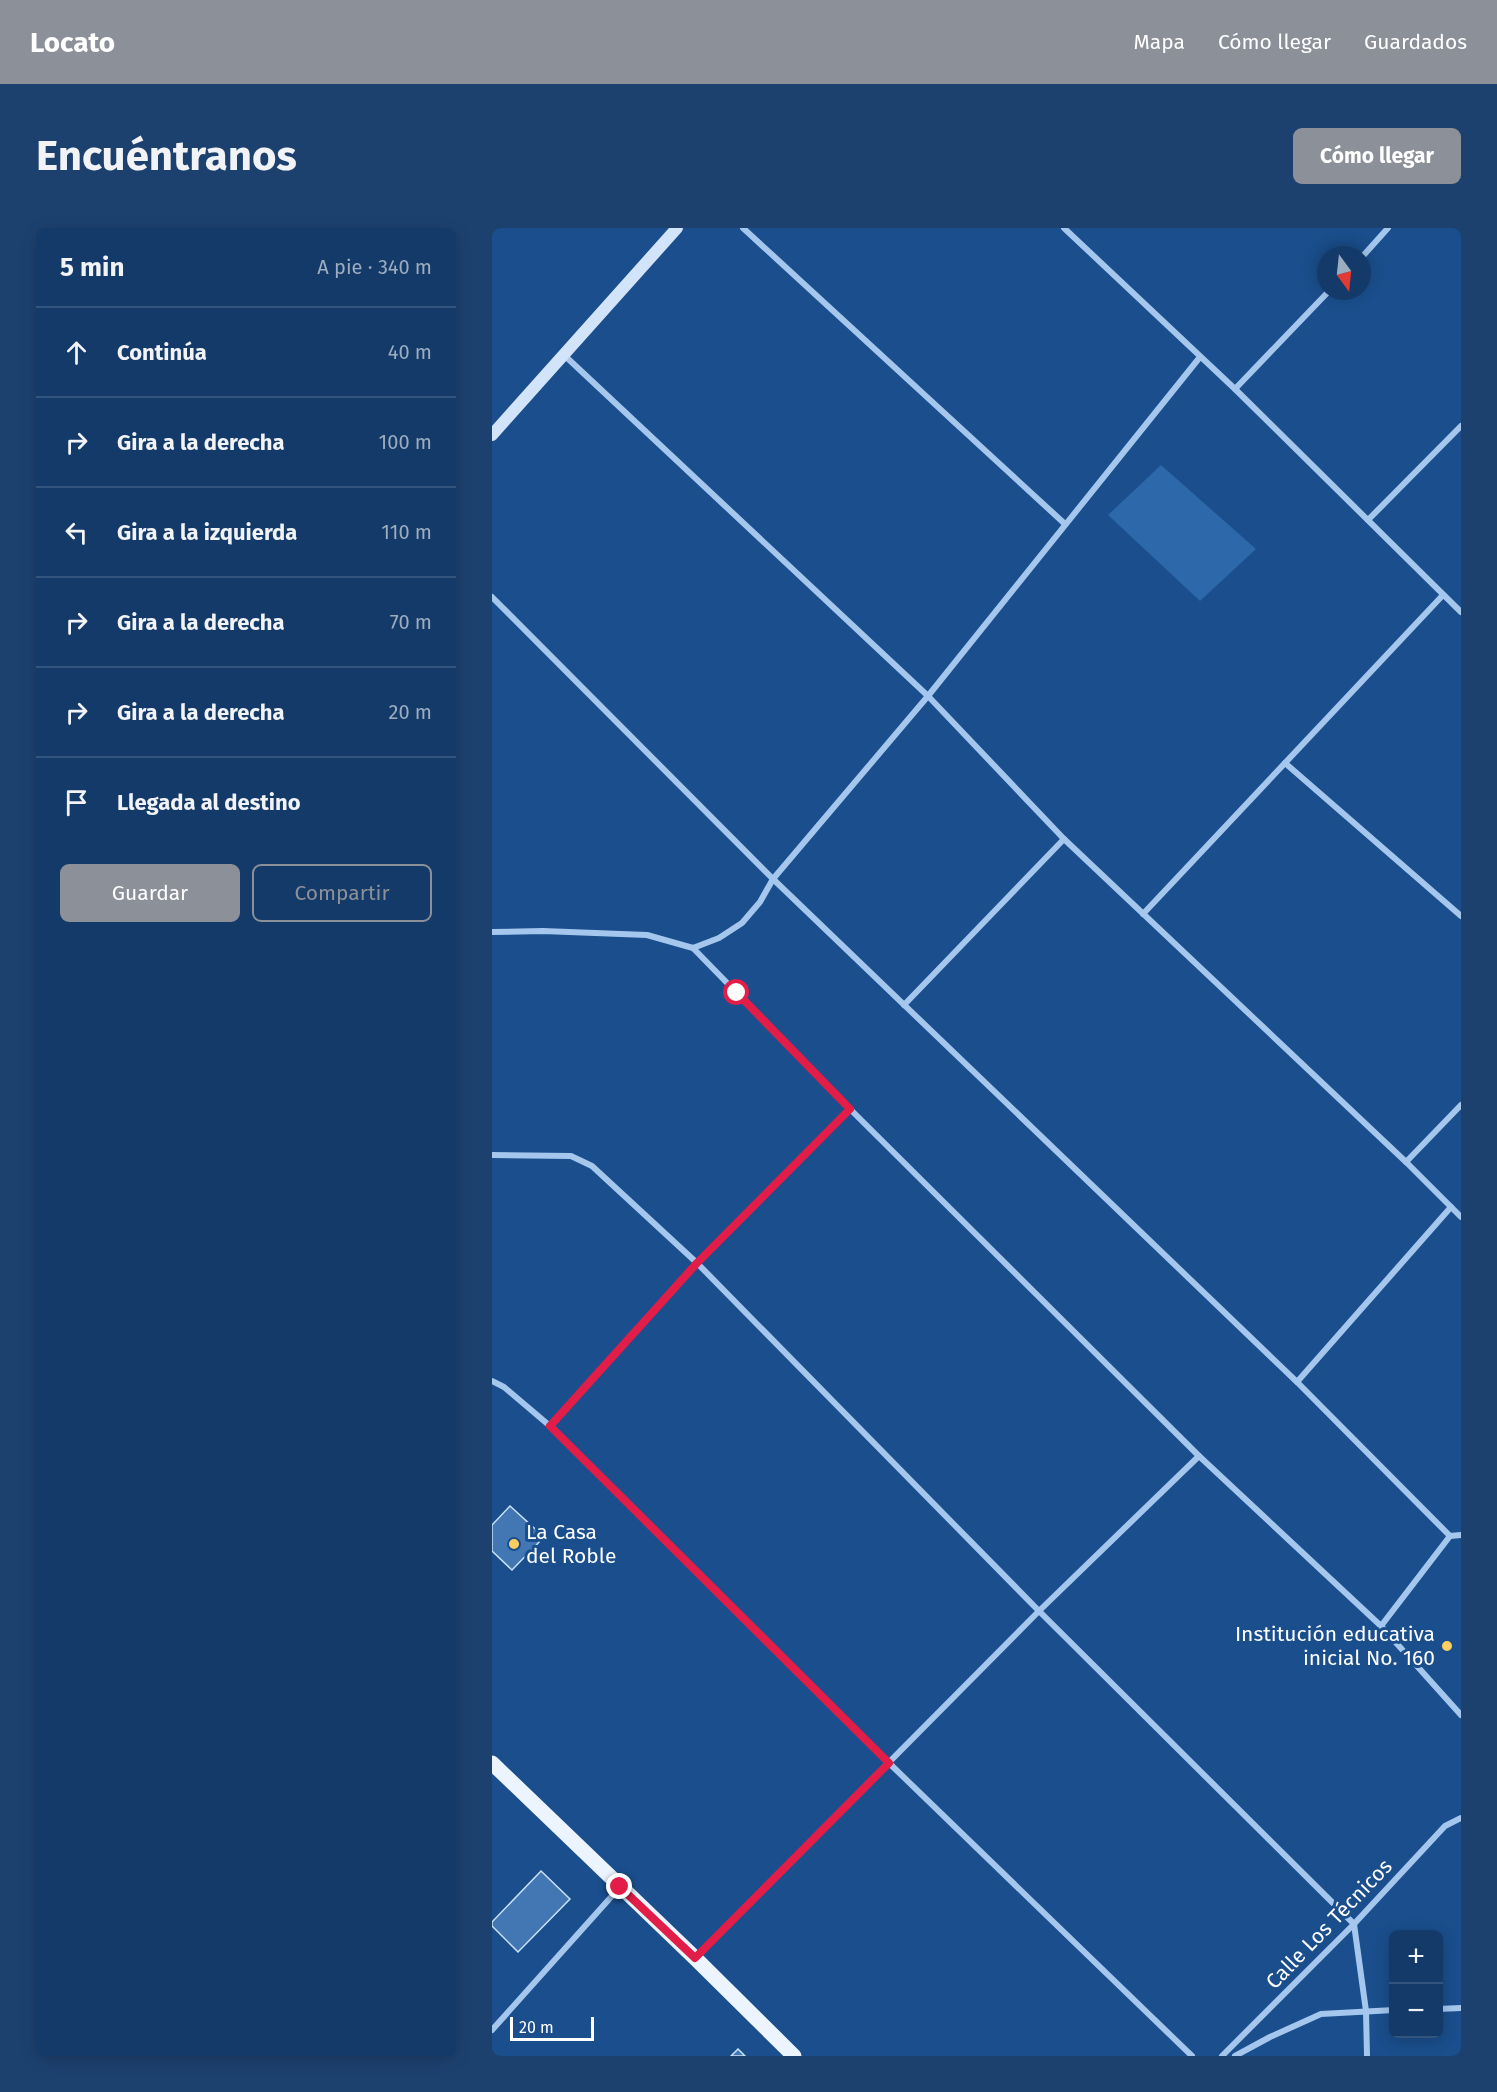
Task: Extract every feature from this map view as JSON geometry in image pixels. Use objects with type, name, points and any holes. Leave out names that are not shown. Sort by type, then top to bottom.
[{"type":"main road","points":[[492,435],[677,228]]},
{"type":"main road","points":[[492,1763],[794,2056]]},
{"type":"street","points":[[743,228],[1065,524]]},
{"type":"street","points":[[1064,228],[1235,389],[1461,612]]},
{"type":"street","points":[[1371,246],[1388,228]]},
{"type":"street","points":[[1235,389],[1320,300]]},
{"type":"street","points":[[563,354],[928,696],[1064,839],[1406,1162],[1461,1217]]},
{"type":"street","points":[[693,948],[719,938],[742,923],[760,902],[772,879],[928,696],[1200,357]]},
{"type":"street","points":[[1368,520],[1461,426]]},
{"type":"street","points":[[1143,914],[1443,595]]},
{"type":"street","points":[[492,597],[772,879],[1297,1382],[1450,1536]]},
{"type":"street","points":[[1285,763],[1461,916]]},
{"type":"street","points":[[904,1005],[1064,839]]},
{"type":"street","points":[[492,932],[543,931],[647,935],[693,948],[850,1109],[1199,1456],[1381,1626],[1461,1715]]},
{"type":"street","points":[[1406,1162],[1461,1105]]},
{"type":"street","points":[[550,1426],[697,1263],[850,1109]]},
{"type":"street","points":[[492,1155],[571,1156],[592,1166],[697,1263],[1039,1611],[1354,1924],[1366,2011],[1367,2056]]},
{"type":"street","points":[[1297,1382],[1451,1208]]},
{"type":"street","points":[[492,1381],[504,1387],[550,1426],[889,1763],[1192,2056]]},
{"type":"street","points":[[695,1958],[1039,1611],[1199,1456]]},
{"type":"street","points":[[1381,1626],[1450,1536],[1461,1535]]},
{"type":"street","name":"Calle Los Técnicos","points":[[1222,2056],[1354,1924],[1445,1826],[1461,1818]]},
{"type":"street","points":[[492,2030],[620,1887]]},
{"type":"street","points":[[1443,2009],[1461,2008]]},
{"type":"street","points":[[1235,2056],[1321,2014],[1389,2010]]},
{"type":"shaded area","points":[[1161,465],[1256,549],[1200,601],[1108,515]]},
{"type":"building","name":"La Casa del Roble","points":[[510,1506],[544,1537],[512,1570],[492,1551],[492,1525]]},
{"type":"building","points":[[541,1871],[570,1899],[518,1952],[492,1926],[492,1922]]},
{"type":"building","points":[[738,2049],[745,2056],[731,2056]]},
{"type":"place","name":"La Casa del Roble","points":[[514,1544]]},
{"type":"place","name":"Institución educativa inicial No. 160","points":[[1447,1646]]},
{"type":"route","points":[[620,1887],[695,1958],[889,1763],[550,1426],[697,1263],[850,1109],[737,993]]}]
